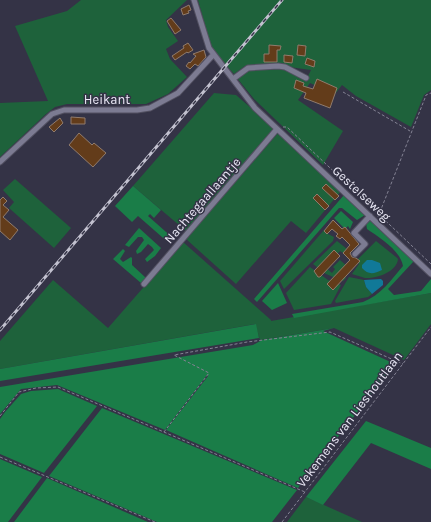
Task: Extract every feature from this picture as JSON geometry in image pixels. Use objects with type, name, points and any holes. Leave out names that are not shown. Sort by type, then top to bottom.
[{"type":"street","name":"Gestelseweg","points":[[194,0],[209,48],[255,108],[431,274]]},
{"type":"street","name":"Heikant","points":[[0,162],[52,114],[64,110],[137,110],[150,108],[178,93],[213,55]]},
{"type":"street","points":[[233,79],[248,68],[278,66],[284,67],[306,78]]},
{"type":"street","name":"Nachtegaallaantje","points":[[144,284],[277,129]]},
{"type":"street","points":[[354,254],[365,244],[354,233],[370,216]]},
{"type":"path","points":[[343,92],[411,131]]},
{"type":"path","points":[[376,221],[424,98],[426,95],[431,93]]},
{"type":"path","name":"Gestelseweg","points":[[277,129],[287,127],[431,264]]},
{"type":"path","name":"Vekemens van Lieshoutlaan","points":[[282,522],[431,327]]},
{"type":"path","points":[[164,432],[209,373],[174,355],[248,342],[330,332],[403,364]]},
{"type":"path","points":[[0,416],[19,392],[36,388],[58,387],[305,492]]},
{"type":"path","points":[[0,457],[155,522]]},
{"type":"green space","points":[[81,0],[187,0],[166,20],[168,27],[178,41],[166,49],[170,59],[187,77],[168,94],[146,104],[67,104],[55,107],[0,157],[0,103],[48,101],[15,26],[67,11]]},
{"type":"green space","points":[[198,0],[431,0],[431,90],[424,95],[411,127],[356,96],[342,85],[335,94],[310,83],[298,100],[343,131],[323,165],[254,99],[237,78],[246,70],[286,69],[306,80],[311,70],[289,67],[284,64],[245,66],[234,74],[212,50]]},
{"type":"green space","points":[[214,93],[236,95],[274,128],[186,231],[133,186]]},
{"type":"green space","points":[[279,132],[341,191],[306,233],[291,221],[236,284],[186,239]]},
{"type":"green space","points":[[15,179],[71,228],[54,248],[9,208],[14,202],[3,190]]},
{"type":"green space","points":[[133,186],[161,210],[154,218],[150,214],[148,216],[174,239],[170,244],[138,216],[132,222],[115,206]]},
{"type":"green space","points":[[344,195],[365,215],[357,220],[342,208],[339,208],[257,302],[254,299]]},
{"type":"green space","points":[[341,211],[353,222],[350,229],[348,226],[345,229],[334,218]]},
{"type":"green space","points":[[369,218],[414,261],[388,289],[394,295],[421,291],[431,279],[431,293],[294,318],[292,314],[363,302],[385,287],[403,266],[394,250],[367,229],[366,223]]},
{"type":"green space","points":[[139,228],[161,248],[155,256],[147,262],[145,259],[154,250],[148,244],[141,252],[137,254],[136,251],[144,240],[142,237],[138,237],[129,247],[125,245]]},
{"type":"green space","points":[[324,230],[334,237],[333,241],[284,289],[280,281]]},
{"type":"green space","points":[[337,241],[347,249],[343,253],[340,251],[325,267],[332,273],[335,269],[333,267],[340,260],[348,267],[340,272],[346,278],[343,281],[326,274],[313,264]]},
{"type":"green space","points":[[376,241],[398,259],[397,264],[390,271],[380,276],[365,278],[352,274],[359,264],[358,259]]},
{"type":"green space","points":[[183,242],[271,321],[431,293],[431,324],[404,360],[334,328],[260,340],[255,324],[0,369],[0,341],[53,280],[108,328]]},
{"type":"green space","points":[[123,249],[125,251],[120,259],[123,262],[131,257],[132,258],[132,265],[146,278],[141,283],[113,259]]},
{"type":"green space","points":[[310,267],[328,280],[341,285],[331,304],[294,310],[286,293]]},
{"type":"green space","points":[[349,277],[364,280],[366,287],[372,294],[368,297],[336,303],[335,301]]},
{"type":"green space","points":[[278,283],[287,303],[272,310],[262,301]]},
{"type":"green space","points":[[256,324],[259,338],[0,381],[0,369]]},
{"type":"green space","points":[[334,328],[323,331],[395,364],[298,488],[166,430],[208,376],[207,375],[165,430],[57,385],[21,389],[0,414],[0,387],[253,345],[262,340]]},
{"type":"green space","points":[[58,389],[97,406],[44,473],[0,454],[0,419],[21,394],[31,391]]},
{"type":"green space","points":[[102,408],[297,490],[272,522],[157,522],[49,476]]},
{"type":"green space","points":[[366,421],[431,448],[431,469],[371,443],[323,505],[306,497]]},
{"type":"green space","points":[[0,459],[42,477],[8,522],[0,522]]},
{"type":"green space","points":[[47,478],[148,522],[14,522]]},
{"type":"green space","points":[[306,497],[362,522],[287,522]]},
{"type":"water","points":[[367,260],[380,263],[382,270],[374,273],[367,272],[362,268],[362,265]]},
{"type":"water","points":[[381,279],[383,281],[383,285],[372,294],[366,287],[364,280]]},
{"type":"building","points":[[189,5],[191,10],[188,11],[189,13],[183,15],[181,9]]},
{"type":"building","points":[[171,18],[181,30],[175,34],[167,21]]},
{"type":"building","points":[[188,43],[193,50],[175,60],[172,56],[184,48],[183,46]]},
{"type":"building","points":[[269,45],[281,46],[280,50],[277,50],[277,62],[264,62],[264,54],[269,54]]},
{"type":"building","points":[[298,45],[306,46],[305,56],[297,55]]},
{"type":"building","points":[[204,50],[206,57],[198,66],[195,64],[190,69],[186,66],[196,56],[193,54]]},
{"type":"building","points":[[284,55],[293,56],[292,63],[284,62]]},
{"type":"building","points":[[307,58],[315,61],[314,67],[305,64]]},
{"type":"building","points":[[317,79],[337,88],[330,108],[304,98],[306,93],[294,88],[296,80],[304,83],[303,86],[313,89]]},
{"type":"building","points":[[71,117],[85,118],[85,124],[71,124]]},
{"type":"building","points":[[60,118],[63,123],[54,132],[49,127]]},
{"type":"building","points":[[79,133],[92,145],[94,143],[106,153],[93,167],[69,145]]},
{"type":"building","points":[[326,184],[339,196],[335,200],[322,188]]},
{"type":"building","points":[[317,194],[329,206],[325,210],[313,198]]},
{"type":"building","points":[[3,197],[7,201],[3,205],[9,210],[3,217],[18,230],[10,240],[0,231],[0,200]]},
{"type":"building","points":[[333,220],[342,229],[345,227],[359,244],[350,253],[352,257],[360,261],[333,290],[327,284],[350,260],[343,253],[350,245],[342,237],[340,239],[336,236],[338,234],[332,229],[327,234],[324,231]]},
{"type":"building","points":[[334,250],[340,256],[320,277],[318,277],[314,271]]},
{"type":"railway","points":[[0,330],[282,0]]}]
